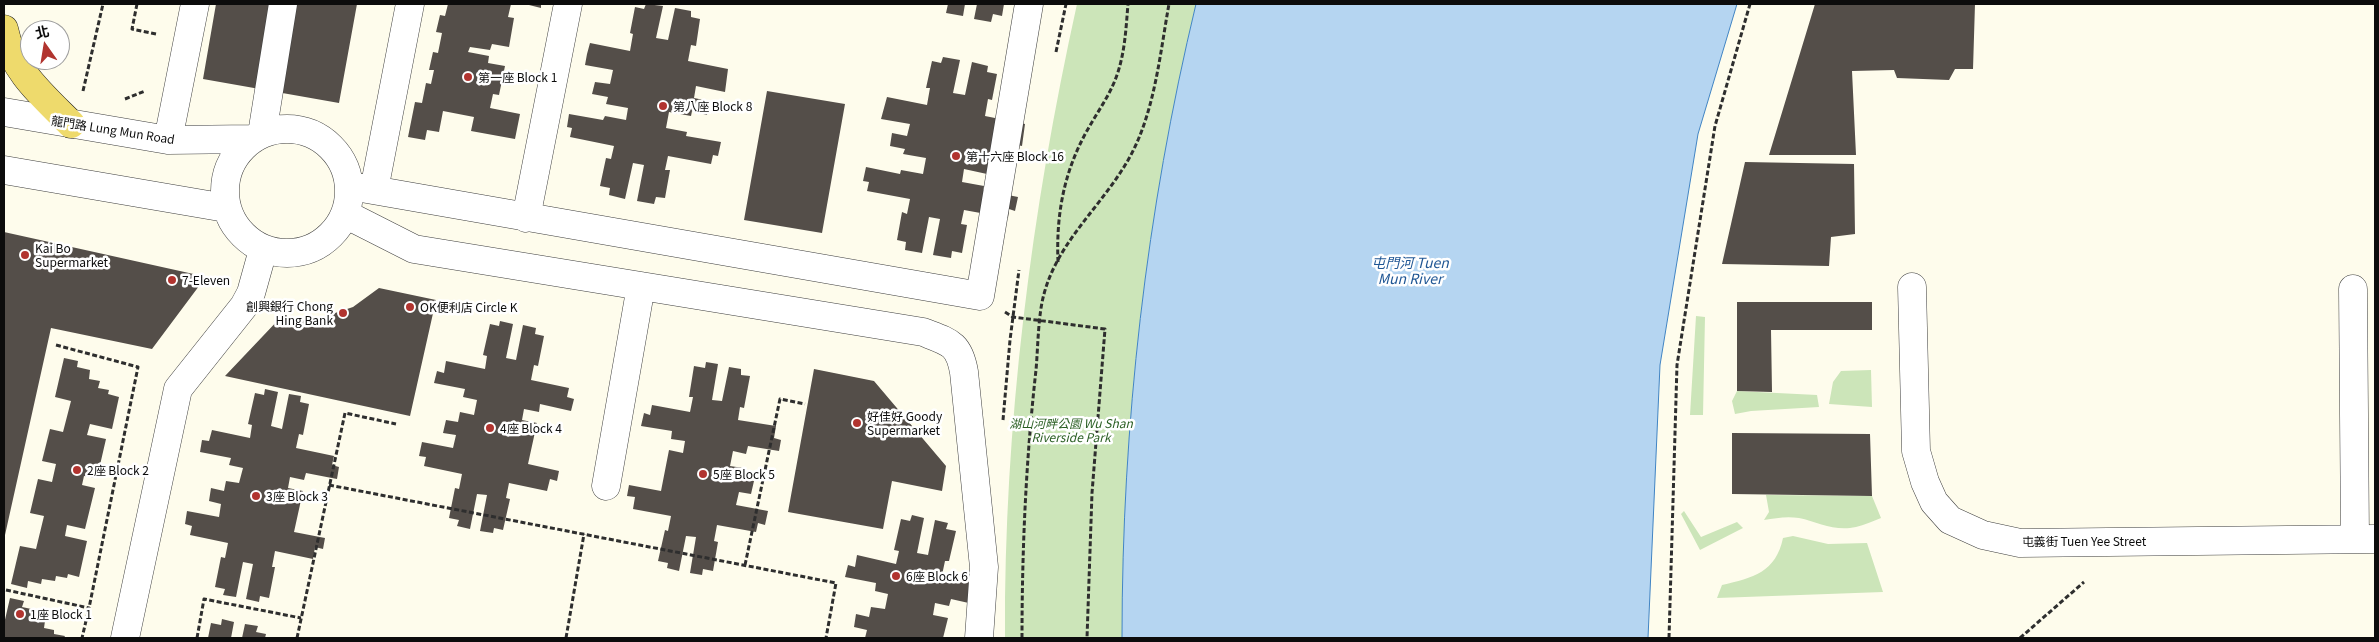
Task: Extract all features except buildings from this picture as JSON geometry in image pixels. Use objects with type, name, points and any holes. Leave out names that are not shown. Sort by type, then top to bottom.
[{"type":"main road","points":[[4,28],[7,43],[15,61],[26,78],[71,124]]},
{"type":"street","points":[[168,140],[195,4]]},
{"type":"street","points":[[410,4],[362,188],[349,200],[345,214],[335,231],[320,244],[302,252],[282,254],[263,250],[247,240],[234,226],[226,208],[223,188],[227,169],[237,152],[257,137],[281,129],[301,131],[319,138],[334,150],[362,188],[980,296],[1029,4]]},
{"type":"street","points":[[526,218],[568,4]]},
{"type":"street","points":[[257,137],[283,6]]},
{"type":"street","name":"龍門路 Lung Mun Road","points":[[4,112],[168,140],[257,137]]},
{"type":"street","points":[[4,170],[226,208]]},
{"type":"street","points":[[345,214],[414,249],[923,332],[948,342],[961,355],[964,372],[984,567],[979,638]]},
{"type":"street","points":[[125,638],[178,389],[244,306],[251,293],[263,250]]},
{"type":"street","points":[[606,486],[641,286]]},
{"type":"street","name":"屯義街 Tuen Yee Street","points":[[1912,287],[1916,451],[1925,482],[1934,502],[1950,520],[1983,535],[2020,543],[2365,539]]},
{"type":"street","points":[[2353,289],[2365,539]]},
{"type":"path","points":[[75,89],[82,94],[103,4]]},
{"type":"path","points":[[137,4],[132,28],[160,34]]},
{"type":"path","points":[[1054,61],[1066,4]]},
{"type":"path","points":[[1058,262],[1057,233],[1066,178],[1076,153],[1104,104],[1117,76],[1124,46],[1128,4]]},
{"type":"path","points":[[1022,638],[1026,499],[1044,295],[1058,262],[1075,232],[1122,170],[1132,152],[1151,100],[1169,4]]},
{"type":"path","points":[[1669,638],[1677,365],[1715,126],[1750,4]]},
{"type":"path","points":[[117,101],[134,97],[147,90]]},
{"type":"path","points":[[1002,429],[1020,264]]},
{"type":"path","points":[[980,296],[1013,317],[1105,329],[1092,493],[1087,638]]},
{"type":"path","points":[[56,345],[138,367],[82,638]]},
{"type":"path","points":[[745,565],[780,399],[805,404]]},
{"type":"path","points":[[297,638],[345,413],[396,424]]},
{"type":"path","points":[[329,485],[836,583],[826,638]]},
{"type":"path","points":[[566,638],[584,534]]},
{"type":"path","points":[[2020,638],[2084,582]]},
{"type":"path","points":[[6,590],[88,608]]},
{"type":"path","points":[[197,638],[204,599],[301,618]]},
{"type":"green space","name":"湖山河畔公園 Wu Shan Riverside Park","points":[[1077,4],[1196,4],[1178,82],[1163,161],[1140,319],[1132,398],[1127,478],[1122,638],[1005,638],[1009,478],[1023,319],[1046,161]]},
{"type":"green space","points":[[1696,316],[1705,317],[1703,415],[1690,415]]},
{"type":"green space","points":[[1871,370],[1872,407],[1829,404],[1833,382],[1841,371]]},
{"type":"green space","points":[[1737,391],[1817,395],[1819,407],[1751,411],[1735,414],[1732,401]]},
{"type":"green space","points":[[1766,495],[1872,496],[1881,518],[1848,528],[1827,526],[1795,517],[1764,520],[1769,512]]},
{"type":"green space","points":[[1684,511],[1701,537],[1737,522],[1743,528],[1700,550],[1681,514]]},
{"type":"green space","points":[[1793,536],[1828,544],[1867,543],[1883,592],[1717,598],[1722,585],[1762,572],[1775,559],[1783,538]]},
{"type":"water","name":"屯門河 Tuen Mun River","points":[[1196,4],[1737,4],[1698,134],[1660,365],[1648,638],[1122,638],[1127,478],[1132,398],[1140,319],[1163,161],[1178,82]]},
{"type":"place","name":"第一座 Block 1","points":[[468,77]]},
{"type":"place","name":"第八座 Block 8","points":[[663,106]]},
{"type":"place","name":"第十六座 Block 16","points":[[956,156]]},
{"type":"place","name":"Kai Bo Supermarket","points":[[25,255]]},
{"type":"place","name":"7-Eleven","points":[[172,280]]},
{"type":"place","name":"OK便利店 Circle K","points":[[410,307]]},
{"type":"place","name":"創興銀行 Chong Hing Bank","points":[[343,313]]},
{"type":"place","name":"好佳好 Goody Supermarket","points":[[857,423]]},
{"type":"place","name":"4座 Block 4","points":[[490,428]]},
{"type":"place","name":"2座 Block 2","points":[[77,470]]},
{"type":"place","name":"5座 Block 5","points":[[703,474]]},
{"type":"place","name":"3座 Block 3","points":[[256,496]]},
{"type":"place","name":"6座 Block 6","points":[[896,576]]},
{"type":"place","name":"1座 Block 1","points":[[20,614]]}]
